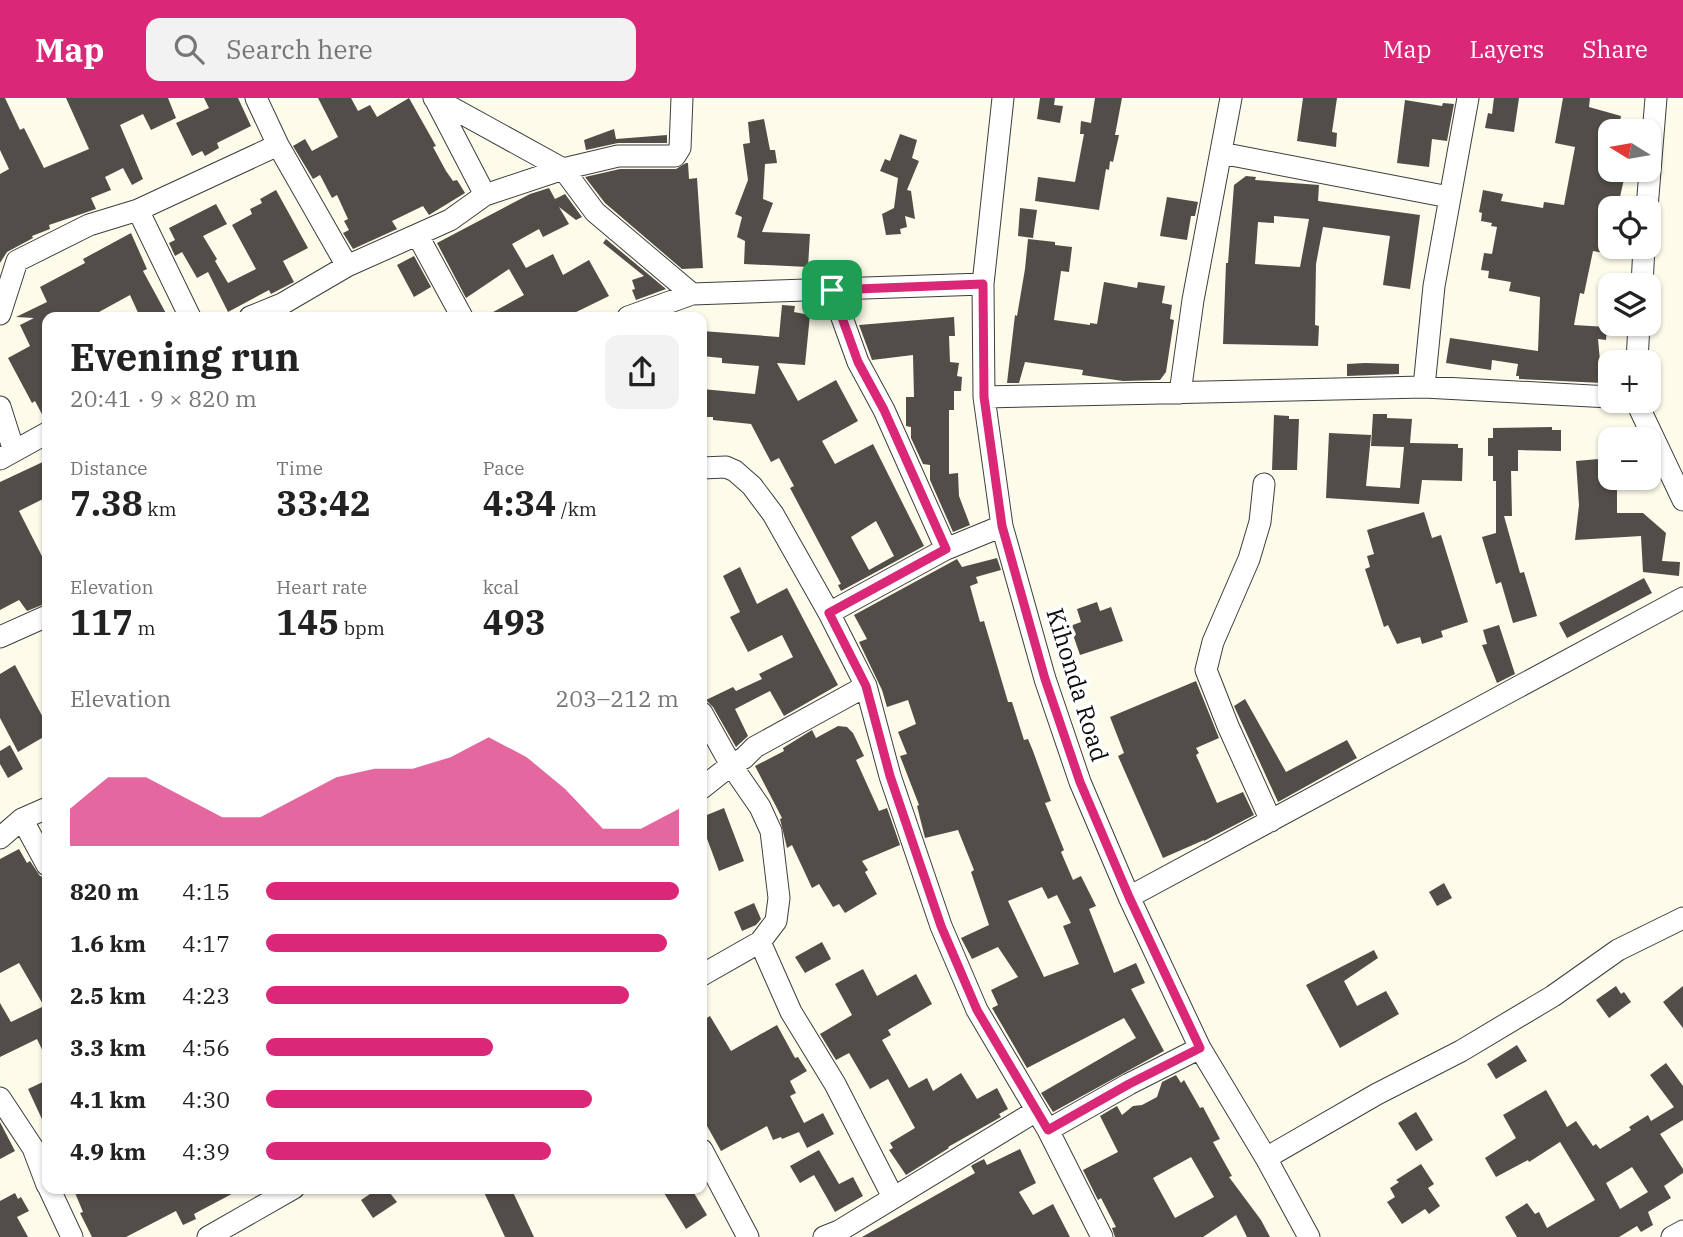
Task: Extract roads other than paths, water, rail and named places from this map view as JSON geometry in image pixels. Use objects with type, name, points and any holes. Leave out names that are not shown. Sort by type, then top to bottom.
[{"type":"street","points":[[256,98],[278,145],[347,266]]},
{"type":"street","points":[[287,310],[347,266],[450,220],[485,195],[563,169],[618,156],[675,156],[680,148],[682,98]]},
{"type":"street","name":"Kihonda Road","points":[[1003,98],[983,284],[984,397],[1002,526],[1045,679],[1080,782],[1129,897],[1200,1048],[1266,1158],[1309,1237]]},
{"type":"street","points":[[1180,393],[1193,300],[1231,98]]},
{"type":"street","points":[[1424,387],[1434,286],[1468,98]]},
{"type":"street","points":[[1648,196],[1656,98]]},
{"type":"street","points":[[434,99],[563,169],[595,212],[692,294]]},
{"type":"street","points":[[434,99],[485,195]]},
{"type":"street","points":[[0,314],[9,256],[89,225],[138,211],[278,145]]},
{"type":"street","points":[[1221,153],[1449,197]]},
{"type":"street","points":[[138,211],[188,312]]},
{"type":"street","points":[[418,236],[459,312]]},
{"type":"street","points":[[642,312],[692,294],[983,284]]},
{"type":"street","points":[[832,290],[858,362],[884,410],[946,549]]},
{"type":"street","points":[[984,397],[1424,387],[1598,396]]},
{"type":"street","points":[[0,407],[7,455],[42,436]]},
{"type":"street","points":[[1642,413],[1683,500]]},
{"type":"street","points":[[707,468],[726,467],[736,471],[752,486],[773,513],[829,613],[866,686],[890,776],[941,926],[977,1010],[1048,1130],[1102,1237]]},
{"type":"street","points":[[1264,484],[1260,522],[1249,559],[1213,642],[1206,670],[1271,821]]},
{"type":"street","points":[[829,613],[946,549],[1002,526]]},
{"type":"street","points":[[1129,897],[1683,598]]},
{"type":"street","points":[[0,637],[42,618]]},
{"type":"street","points":[[707,784],[785,729],[866,686]]},
{"type":"street","points":[[707,722],[731,765],[760,807],[771,831],[779,898],[776,921],[760,942],[707,972]]},
{"type":"street","points":[[0,838],[22,819],[42,810]]},
{"type":"street","points":[[22,819],[42,856]]},
{"type":"street","points":[[1266,1158],[1377,1094],[1461,1051],[1553,996],[1618,950],[1683,918]]},
{"type":"street","points":[[760,942],[791,1012],[835,1084],[893,1197]]},
{"type":"street","points":[[1048,1130],[1200,1048]]},
{"type":"street","points":[[0,1098],[40,1144]]},
{"type":"street","points":[[824,1237],[839,1231],[1036,1111]]},
{"type":"street","points":[[707,1159],[748,1237]]},
{"type":"street","points":[[51,1194],[72,1237]]},
{"type":"street","points":[[208,1237],[283,1194]]},
{"type":"street","points":[[1672,1237],[1683,1231]]}]
